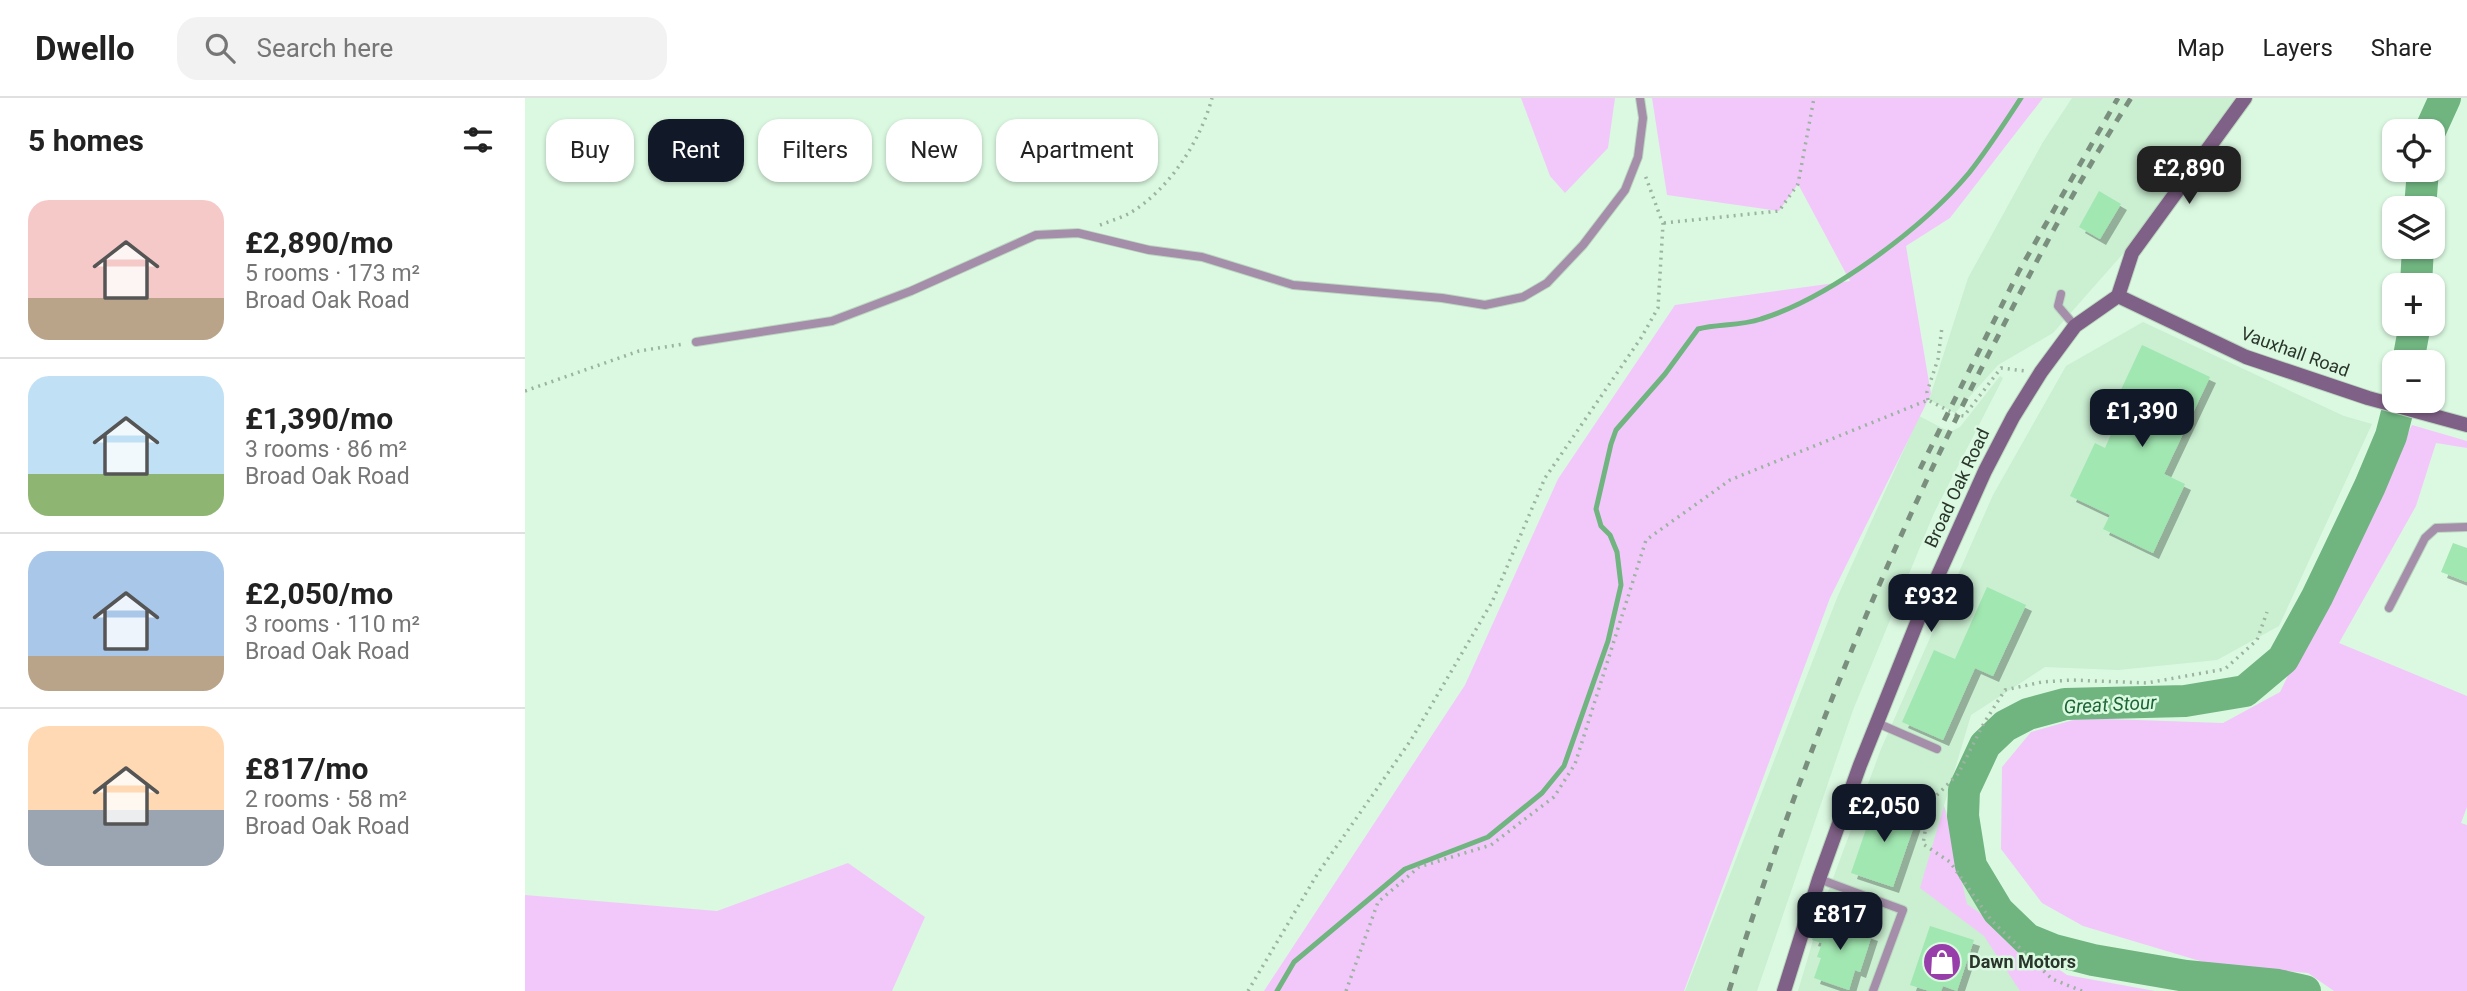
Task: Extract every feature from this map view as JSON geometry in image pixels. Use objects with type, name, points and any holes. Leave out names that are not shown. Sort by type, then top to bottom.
[{"type":"street","points":[[2118,296],[2132,253],[2245,98]]},
{"type":"street","name":"Broad Oak Road","points":[[1784,991],[1819,879],[1877,723],[1918,620],[1975,492],[2013,417],[2041,372],[2075,326],[2118,296]]},
{"type":"street","name":"Vauxhall Road","points":[[2118,296],[2246,357],[2368,398],[2467,425]]},
{"type":"lane","points":[[697,342],[832,321],[911,291],[1036,235],[1078,233],[1149,250],[1202,257],[1293,285],[1442,298],[1485,305],[1523,297],[1547,284],[1583,245],[1625,190],[1638,157],[1643,118],[1640,98]]},
{"type":"lane","points":[[2061,294],[2058,306],[2075,326]]},
{"type":"lane","points":[[2389,608],[2424,538],[2436,528],[2467,527]]},
{"type":"lane","points":[[1877,723],[1937,749]]},
{"type":"lane","points":[[1819,879],[1903,910],[1873,991]]},
{"type":"path","points":[[1078,233],[1131,212],[1161,187],[1188,154],[1212,98]]},
{"type":"path","points":[[1664,224],[1779,211],[1798,184],[1814,98]]},
{"type":"path","points":[[1248,991],[1318,873],[1411,740],[1492,601],[1545,478],[1641,338],[1658,307],[1664,224],[1638,157]]},
{"type":"path","points":[[1928,400],[1927,392],[1938,359],[1942,327]]},
{"type":"path","points":[[525,391],[639,351],[697,342]]},
{"type":"path","points":[[1346,991],[1378,902],[1419,867],[1491,845],[1554,797],[1575,764],[1646,540],[1730,480],[1928,400],[1957,415],[1965,416],[2001,368],[2041,372]]},
{"type":"path","points":[[2082,991],[2052,979],[1991,920],[1950,862],[1923,844],[1930,802],[1958,774],[1984,723],[2005,690],[2042,681],[2147,683],[2225,669],[2257,640],[2267,612]]},
{"type":"shaded area","points":[[1521,98],[1615,98],[1608,148],[1565,193],[1550,176]]},
{"type":"shaded area","points":[[1652,98],[2043,98],[1950,218],[1906,246],[1931,394],[1830,598],[1684,991],[1264,991],[1465,685],[1558,479],[1675,305],[1850,281],[1798,184],[1779,211],[1667,195]]},
{"type":"shaded area","points":[[2072,98],[2236,98],[2128,248],[2053,333],[1998,365],[1955,413],[1929,400],[1968,278],[2043,142]]},
{"type":"shaded area","points":[[2143,322],[2344,416],[2372,424],[2279,626],[2217,660],[2118,670],[2045,667],[1971,715],[1944,806],[2025,991],[1798,991],[1825,900],[1881,749],[1993,495],[2066,366]]},
{"type":"shaded area","points":[[2000,376],[2003,378],[1934,513],[1853,710],[1757,991],[1685,991],[1837,598],[1919,416],[1950,432],[1960,427]]},
{"type":"shaded area","points":[[2412,425],[2467,441],[2467,448],[2436,443],[2416,506],[2339,643],[2467,696],[2467,807],[2461,823],[2467,825],[2467,991],[2334,991],[2308,973],[2210,964],[2083,926],[2042,903],[2001,849],[2002,767],[2031,732],[2080,718],[2223,723],[2280,692]]},
{"type":"shaded area","points":[[1944,806],[1967,904],[2067,975],[2155,991],[2020,991],[1984,936],[1920,888]]},
{"type":"shaded area","points":[[848,863],[925,917],[892,991],[525,991],[525,895],[717,911]]},
{"type":"building","points":[[2099,191],[2121,204],[2100,239],[2079,227]]},
{"type":"building","points":[[2142,345],[2210,377],[2164,474],[2185,484],[2153,553],[2103,529],[2110,515],[2070,496],[2095,443],[2105,448],[2112,432],[2103,428]]},
{"type":"building","points":[[2453,543],[2467,548],[2467,582],[2441,572]]},
{"type":"building","points":[[1987,587],[2026,605],[1993,676],[1975,668],[1943,740],[1902,722],[1934,650],[1955,659]]},
{"type":"building","points":[[1876,800],[1918,814],[1893,887],[1851,873]]},
{"type":"building","points":[[1820,917],[1872,935],[1860,972],[1855,970],[1849,990],[1814,978],[1821,958],[1817,957],[1822,943],[1812,940]]},
{"type":"building","name":"Dawn Motors","points":[[1930,926],[1974,940],[1957,991],[1943,986],[1941,991],[1929,991],[1910,985]]},
{"type":"waterway","points":[[1277,991],[1294,962],[1405,869],[1488,837],[1542,793],[1564,766],[1608,641],[1621,585],[1617,552],[1610,535],[1601,526],[1596,509],[1611,444],[1616,430],[1665,374],[1698,329],[1753,321],[1788,309],[1845,278],[1873,259],[1950,194],[1976,164],[2021,98]]},
{"type":"waterway","name":"Great Stour","points":[[2435,119],[2445,98]]},
{"type":"waterway","name":"Great Stour","points":[[2421,196],[2422,182]]},
{"type":"waterway","name":"Great Stour","points":[[2417,259],[2417,273]]},
{"type":"waterway","name":"Great Stour","points":[[2410,350],[2413,336]]},
{"type":"waterway","name":"Great Stour","points":[[2305,991],[2278,985],[2186,976],[2093,960],[2054,950],[2027,939],[1998,911],[1971,866],[1963,816],[1964,790],[1985,745],[2005,726],[2028,714],[2065,704],[2185,701],[2245,691],[2283,659],[2317,597],[2370,486],[2391,436],[2397,413]]},
{"type":"railway","points":[[1920,469],[2019,271],[2118,98]]},
{"type":"railway","points":[[1729,991],[1785,823],[1816,740],[1848,658],[1919,496],[2044,247],[2131,98]]},
{"type":"place","name":"Dawn Motors","points":[[1942,962]]}]
